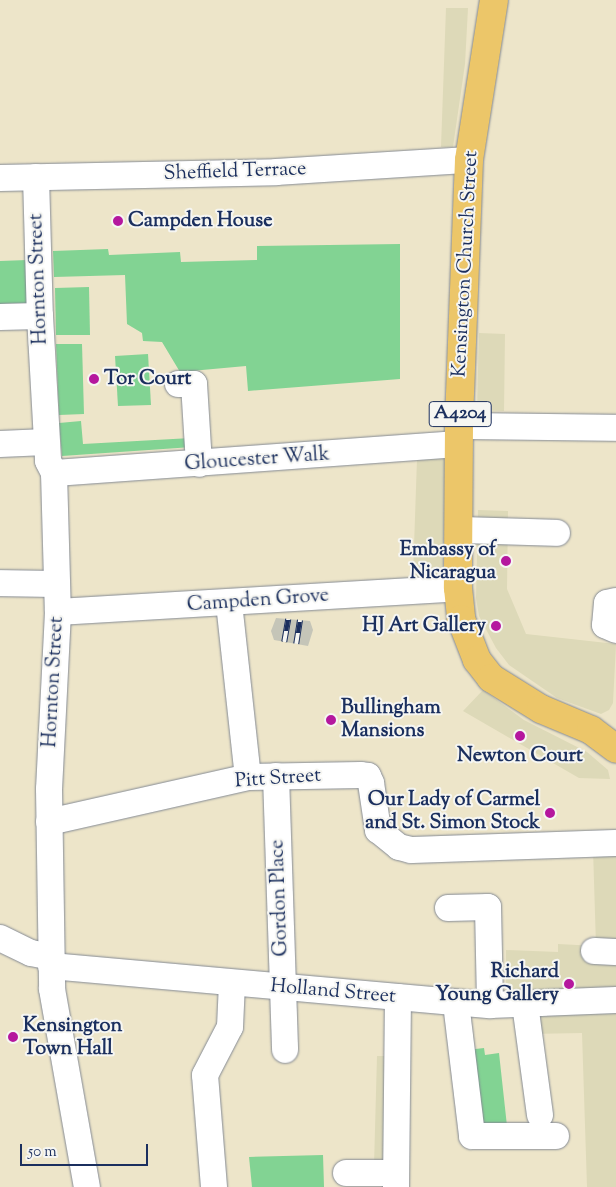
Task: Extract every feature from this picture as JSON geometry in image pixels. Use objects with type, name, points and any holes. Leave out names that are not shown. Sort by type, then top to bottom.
[{"type":"main road","name":"Kensington Church Street","points":[[494,0],[469,160],[459,435],[458,588],[464,628],[477,660],[491,678],[541,709],[591,730],[616,749]]},
{"type":"street","name":"Sheffield Terrace","points":[[0,178],[276,172],[469,160]]},
{"type":"street","name":"Hornton Street","points":[[36,177],[46,442],[48,461],[54,473],[58,612],[49,822],[52,990],[87,1187]]},
{"type":"street","points":[[0,317],[40,316]]},
{"type":"street","points":[[178,384],[194,384],[199,464]]},
{"type":"street","name":"Gloucester Walk","points":[[54,473],[199,464],[459,435],[616,428]]},
{"type":"street","points":[[0,444],[46,442]]},
{"type":"street","points":[[458,530],[557,533]]},
{"type":"street","points":[[0,583],[57,584]]},
{"type":"street","name":"Campden Grove","points":[[58,612],[458,588]]},
{"type":"street","points":[[616,601],[607,603],[604,625],[616,630]]},
{"type":"street","points":[[229,603],[248,777]]},
{"type":"street","name":"Gordon Place","points":[[276,776],[285,1050]]},
{"type":"street","name":"Pitt Street","points":[[49,822],[248,777],[368,776],[378,830],[399,847],[411,850],[616,843]]},
{"type":"street","points":[[448,908],[488,907],[490,1005]]},
{"type":"street","name":"Holland Street","points":[[0,938],[51,961],[232,983],[490,1005],[616,1000]]},
{"type":"street","points":[[214,1187],[206,1075],[230,1027],[232,983]]},
{"type":"street","points":[[346,1173],[396,1180],[398,997]]},
{"type":"street","points":[[456,1002],[472,1136],[556,1136]]},
{"type":"street","points":[[524,1004],[540,1115]]},
{"type":"shaded area","points":[[446,8],[468,8],[465,64],[453,147],[441,147]]},
{"type":"shaded area","points":[[479,333],[505,334],[504,411],[477,410]]},
{"type":"shaded area","points":[[445,458],[443,578],[413,576],[417,459]]},
{"type":"shaded area","points":[[478,510],[508,511],[507,589],[526,634],[616,644],[613,703],[609,710],[601,714],[557,698],[509,665],[496,648],[479,616],[476,598]]},
{"type":"shaded area","points":[[276,618],[310,621],[313,630],[308,646],[274,640],[271,631]]},
{"type":"shaded area","points":[[483,690],[524,720],[587,752],[608,770],[610,779],[579,778],[463,711]]},
{"type":"shaded area","points":[[616,848],[616,992],[506,989],[506,950],[558,952],[558,944],[596,946],[593,849]]},
{"type":"shaded area","points":[[616,1007],[616,1187],[587,1187],[582,1033],[530,1034],[529,1010]]},
{"type":"shaded area","points":[[377,1056],[395,1056],[393,1166],[374,1166]]},
{"type":"green space","points":[[400,244],[400,379],[248,391],[246,366],[180,372],[162,342],[143,341],[142,333],[127,324],[125,275],[54,277],[53,251],[108,249],[109,255],[180,252],[181,262],[257,260],[257,246]]},
{"type":"green space","points":[[27,260],[28,303],[0,304],[0,261]]},
{"type":"green space","points":[[89,287],[90,335],[56,335],[55,288]]},
{"type":"green space","points":[[56,344],[82,344],[84,414],[59,415]]},
{"type":"green space","points":[[148,354],[151,405],[118,406],[115,356]]},
{"type":"green space","points":[[81,421],[83,444],[191,438],[192,447],[62,456],[59,423]]},
{"type":"green space","points":[[484,1048],[485,1055],[499,1053],[507,1126],[477,1129],[467,1050]]},
{"type":"green space","points":[[323,1155],[324,1187],[252,1187],[249,1157]]},
{"type":"railway","points":[[284,642],[288,619]]},
{"type":"railway","points":[[296,644],[300,620]]},
{"type":"place","name":"Campden House","points":[[118,221]]},
{"type":"place","name":"Tor Court","points":[[94,379]]},
{"type":"place","name":"Embassy of Nicaragua","points":[[506,561]]},
{"type":"place","name":"HJ Art Gallery","points":[[496,626]]},
{"type":"place","name":"Bullingham Mansions","points":[[331,720]]},
{"type":"place","name":"Newton Court","points":[[520,736]]},
{"type":"place","name":"Our Lady of Carmel and St. Simon Stock","points":[[550,813]]},
{"type":"place","name":"Richard Young Gallery","points":[[569,984]]},
{"type":"place","name":"Kensington Town Hall","points":[[13,1037]]}]
